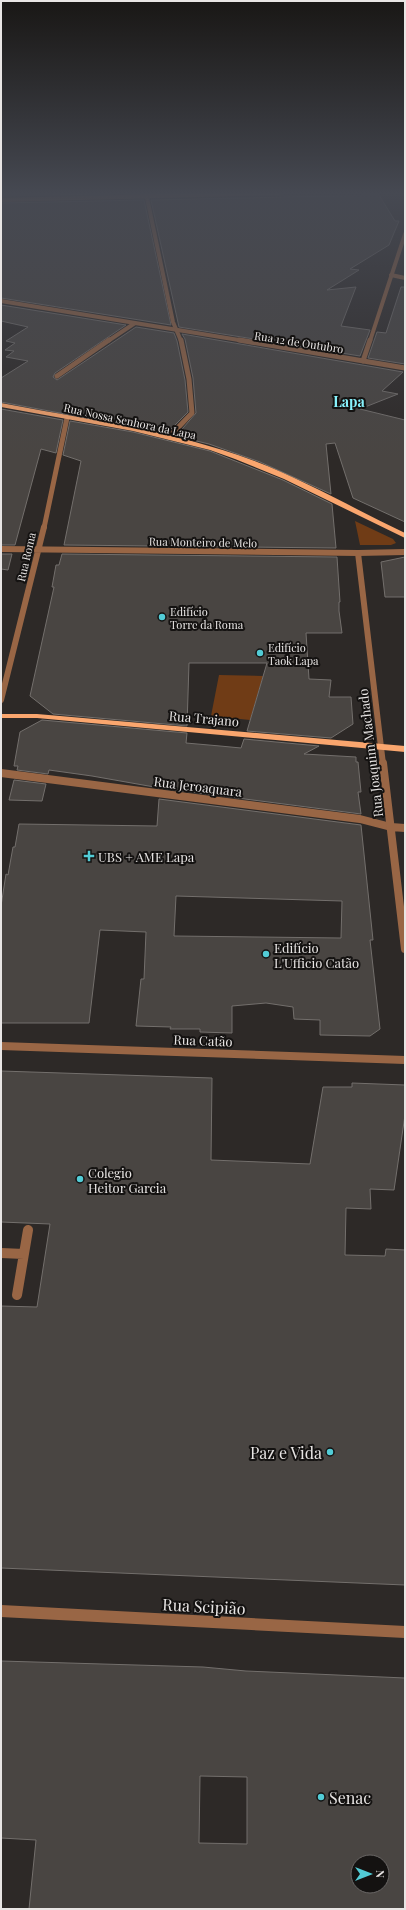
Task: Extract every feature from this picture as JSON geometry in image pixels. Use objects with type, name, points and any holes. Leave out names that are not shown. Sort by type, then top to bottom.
[{"type":"main road","name":"Rua Nossa Senhora da Lapa","points":[[1,405],[168,437],[213,449],[255,465],[405,536]]},
{"type":"main road","name":"Rua Trajano","points":[[1,716],[36,716],[405,749]]},
{"type":"street","points":[[164,282],[172,322],[178,331],[187,374],[192,413],[168,437]]},
{"type":"street","points":[[363,361],[376,326],[389,282]]},
{"type":"street","name":"Rua 12 de Outubro","points":[[1,301],[405,368]]},
{"type":"street","points":[[57,376],[135,323]]},
{"type":"street","name":"Rua Roma","points":[[1,700],[39,550],[67,418]]},
{"type":"street","name":"Rua Monteiro de Melo","points":[[1,549],[358,553],[405,552]]},
{"type":"street","name":"Rua Joaquim Machado","points":[[358,553],[405,949]]},
{"type":"street","name":"Rua Jeroaquara","points":[[1,772],[360,819],[391,827],[405,828]]},
{"type":"street","name":"Rua Catão","points":[[1,1046],[405,1060]]},
{"type":"street","points":[[17,1295],[28,1230]]},
{"type":"street","points":[[1,1253],[24,1254]]},
{"type":"street","name":"Rua Scipião","points":[[1,1611],[405,1632]]},
{"type":"shaded area","points":[[355,521],[393,539],[396,543],[391,545],[360,545]]},
{"type":"shaded area","points":[[219,675],[263,676],[250,720],[211,716]]},
{"type":"building","points":[[1,282],[162,282],[171,325],[1,298]]},
{"type":"building","points":[[169,282],[340,282],[327,290],[356,287],[341,326],[370,330],[360,356],[179,327]]},
{"type":"building","points":[[401,287],[405,287],[405,364],[368,358],[377,332],[386,333]]},
{"type":"building","points":[[1,305],[126,325],[55,373],[53,377],[57,380],[136,327],[174,333],[185,380],[188,412],[167,433],[1,402],[1,378],[28,361],[6,357],[14,351],[5,350],[15,343],[6,341],[28,327],[1,321]]},
{"type":"building","points":[[182,334],[403,372],[382,391],[398,394],[360,409],[405,420],[405,522],[353,498],[335,443],[326,444],[331,494],[260,462],[209,444],[176,436],[196,413],[193,378],[185,339]]},
{"type":"building","points":[[1,409],[63,420],[56,453],[41,449],[15,545],[1,545]]},
{"type":"building","points":[[70,421],[133,432],[210,451],[283,480],[332,504],[336,548],[64,545],[81,461],[63,455]]},
{"type":"building","points":[[1,554],[12,554],[8,570],[1,569]]},
{"type":"building","points":[[62,554],[337,557],[340,602],[339,611],[342,633],[306,633],[309,679],[331,680],[329,697],[351,697],[353,724],[331,738],[247,731],[267,663],[189,663],[187,726],[53,714],[30,696],[54,587],[52,587],[56,565],[59,565]]},
{"type":"building","points":[[405,557],[405,597],[385,597],[381,562]]},
{"type":"building","points":[[42,720],[187,733],[186,743],[241,748],[244,739],[319,746],[304,754],[356,757],[356,762],[358,762],[361,792],[358,792],[361,814],[160,788],[49,770],[48,774],[17,770],[18,766],[14,766],[20,732]]},
{"type":"building","points":[[14,780],[46,784],[42,801],[9,800]]},
{"type":"building","points":[[159,799],[361,825],[373,940],[370,940],[380,1029],[370,1036],[320,1035],[320,1020],[294,1019],[293,1007],[266,1003],[232,1006],[232,1033],[200,1032],[200,1029],[170,1029],[171,1027],[136,1026],[141,979],[144,979],[146,932],[100,930],[89,1023],[1,1023],[1,906],[6,874],[8,875],[19,824],[157,826]],"holes":[[[176,896],[342,901],[341,938],[174,936]]]},
{"type":"building","points":[[1,1071],[212,1078],[211,1160],[310,1164],[323,1087],[352,1087],[352,1083],[405,1085],[405,1115],[394,1190],[370,1189],[371,1209],[346,1208],[345,1255],[385,1256],[386,1249],[405,1250],[405,1585],[1,1568],[1,1306],[37,1307],[50,1224],[1,1222]]},
{"type":"building","points":[[1,1661],[203,1667],[246,1671],[405,1678],[405,1909],[29,1909],[36,1840],[1,1838]],"holes":[[[200,1776],[247,1777],[247,1844],[199,1843]]]},
{"type":"place","name":"Edifício Torre da Roma","points":[[162,617]]},
{"type":"place","name":"Edifício Taok Lapa","points":[[260,653]]},
{"type":"place","name":"UBS + AME Lapa","points":[[89,856]]},
{"type":"place","name":"Edifício L'Ufficio Catão","points":[[266,954]]},
{"type":"place","name":"Colegio Heitor Garcia","points":[[80,1179]]},
{"type":"place","name":"Paz e Vida","points":[[330,1452]]},
{"type":"place","name":"Senac","points":[[321,1797]]},
{"type":"district","name":"Lapa","points":[[349,401]]}]
